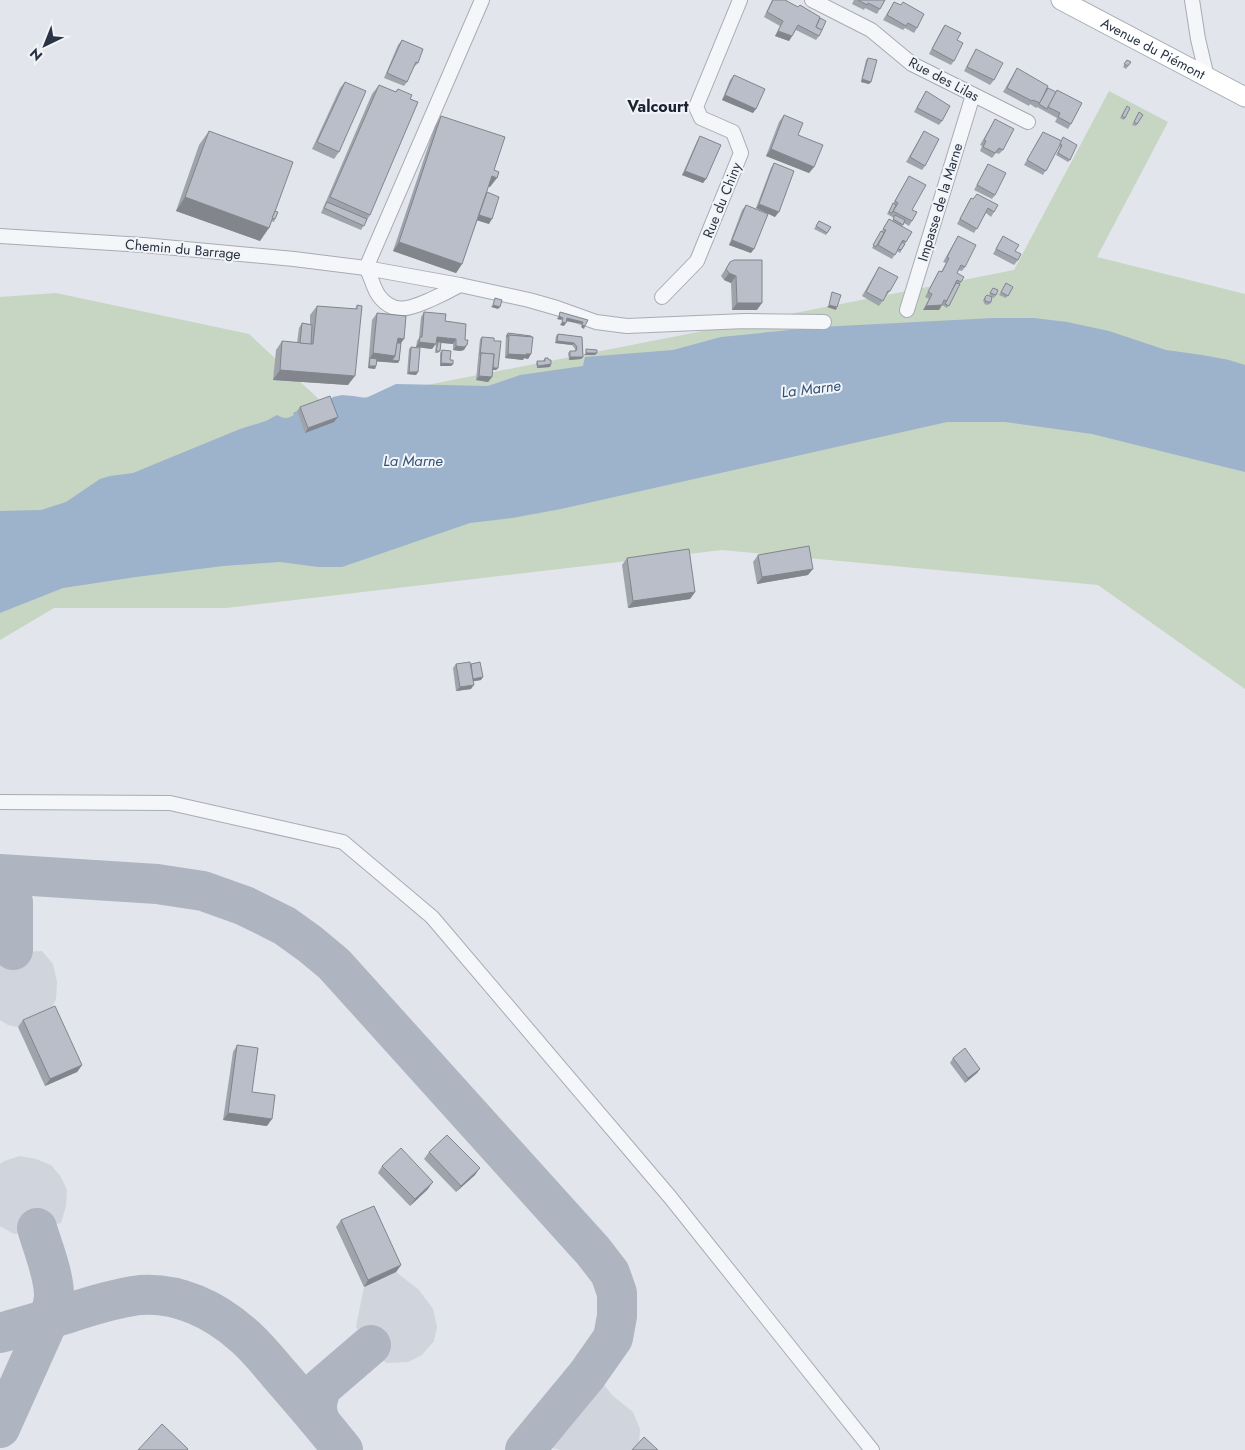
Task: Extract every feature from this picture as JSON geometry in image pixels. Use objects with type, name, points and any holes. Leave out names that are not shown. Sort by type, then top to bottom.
[{"type":"main road","name":"Avenue du Piémont","points":[[1061,0],[1245,97]]},
{"type":"street","points":[[460,286],[408,309],[398,308],[390,306],[378,295],[374,288],[372,277],[366,268],[482,0]]},
{"type":"street","name":"Rue du Chiny","points":[[662,297],[697,262],[741,153],[733,132],[701,118],[696,108],[740,0]]},
{"type":"street","name":"Rue des Lilas","points":[[812,0],[871,30],[912,64],[1028,122]]},
{"type":"street","points":[[1192,0],[1198,39],[1207,77]]},
{"type":"street","name":"Impasse de la Marne","points":[[907,310],[973,95]]},
{"type":"street","name":"Chemin du Barrage","points":[[0,236],[144,245],[294,259],[366,268],[460,286],[557,308],[596,322],[627,326],[745,320],[824,322]]},
{"type":"street","points":[[0,802],[170,803],[343,842],[432,917],[670,1197],[872,1450]]},
{"type":"shaded area","points":[[42,951],[53,964],[57,982],[56,999],[50,1012],[18,1027],[8,1025],[0,1020],[0,953]]},
{"type":"shaded area","points":[[20,1156],[36,1159],[51,1165],[61,1177],[67,1190],[66,1206],[61,1223],[14,1234],[0,1226],[0,1164]]},
{"type":"shaded area","points":[[396,1272],[419,1290],[433,1309],[437,1327],[434,1341],[422,1355],[408,1362],[386,1363],[356,1327],[364,1287]]},
{"type":"shaded area","points":[[602,1372],[604,1385],[613,1396],[633,1412],[640,1429],[639,1444],[634,1450],[561,1450],[543,1446]]},
{"type":"green space","points":[[1109,91],[1168,122],[1097,257],[1245,294],[1245,689],[1098,585],[722,550],[226,608],[54,608],[0,640],[0,297],[56,293],[249,334],[325,405],[1014,270]]},
{"type":"water","name":"La Marne","points":[[994,318],[1034,318],[1067,322],[1109,331],[1166,350],[1229,360],[1245,365],[1245,472],[1092,434],[1005,422],[947,422],[561,509],[470,523],[342,567],[318,567],[280,562],[223,566],[136,577],[63,588],[0,613],[0,511],[41,510],[66,502],[100,479],[133,473],[277,415],[287,418],[294,415],[293,413],[297,411],[305,432],[327,402],[333,397],[342,395],[366,398],[396,384],[488,386],[520,375],[583,366],[585,357],[673,350],[721,337],[820,327]]},
{"type":"building","points":[[773,0],[785,0],[798,7],[800,5],[820,17],[816,27],[822,30],[819,36],[798,25],[792,36],[778,31],[783,21],[767,12]]},
{"type":"building","points":[[858,0],[885,0],[880,9]]},
{"type":"building","points":[[894,2],[901,5],[903,2],[924,14],[917,28],[908,23],[906,26],[887,15]]},
{"type":"building","points":[[820,18],[826,21],[822,30],[816,27]]},
{"type":"building","points":[[945,25],[961,33],[957,40],[963,43],[954,61],[932,49]]},
{"type":"building","points":[[402,40],[423,49],[418,63],[416,62],[407,82],[387,73]]},
{"type":"building","points":[[976,49],[1003,63],[994,80],[967,67]]},
{"type":"building","points":[[868,58],[877,60],[871,82],[862,79]]},
{"type":"building","points":[[1127,60],[1131,62],[1128,66],[1124,64]]},
{"type":"building","points":[[1017,68],[1048,86],[1040,103],[1007,88]]},
{"type":"building","points":[[734,75],[765,89],[756,109],[725,95]]},
{"type":"building","points":[[345,82],[366,91],[339,152],[317,142]]},
{"type":"building","points":[[379,85],[396,92],[398,89],[412,95],[410,99],[418,102],[370,215],[330,197]]},
{"type":"building","points":[[1048,88],[1056,92],[1047,109],[1039,104]]},
{"type":"building","points":[[1057,90],[1082,103],[1071,124],[1058,117],[1060,113],[1048,107]]},
{"type":"building","points":[[926,91],[950,106],[942,121],[917,108]]},
{"type":"building","points":[[1127,106],[1130,108],[1125,118],[1122,116]]},
{"type":"building","points":[[1139,112],[1143,115],[1137,124],[1134,122]]},
{"type":"building","points":[[784,115],[803,123],[798,135],[823,145],[814,167],[771,149]]},
{"type":"building","points":[[441,116],[505,137],[494,170],[499,172],[497,178],[492,176],[462,264],[399,242]]},
{"type":"building","points":[[995,119],[1014,129],[1003,150],[999,148],[995,153],[983,147],[986,141],[984,140]]},
{"type":"building","points":[[209,131],[293,162],[269,228],[185,197]]},
{"type":"building","points":[[924,131],[939,139],[925,166],[910,157]]},
{"type":"building","points":[[1043,132],[1062,141],[1046,171],[1027,160]]},
{"type":"building","points":[[700,136],[721,145],[706,179],[685,171]]},
{"type":"building","points":[[1063,137],[1077,145],[1070,160],[1058,153]]},
{"type":"building","points":[[774,163],[794,171],[779,212],[759,204]]},
{"type":"building","points":[[988,164],[1006,173],[995,195],[977,185]]},
{"type":"building","points":[[909,176],[926,185],[912,210],[917,212],[912,221],[893,211],[898,203],[895,201]]},
{"type":"building","points":[[487,192],[499,197],[492,219],[479,215]]},
{"type":"building","points":[[977,194],[998,205],[994,212],[988,208],[977,229],[960,219],[971,198],[973,199]]},
{"type":"building","points":[[327,202],[367,219],[364,226],[324,208]]},
{"type":"building","points":[[893,203],[896,205],[892,213],[889,212]]},
{"type":"building","points":[[746,205],[768,214],[754,249],[732,240]]},
{"type":"building","points":[[275,211],[278,212],[275,219],[272,218]]},
{"type":"building","points":[[895,215],[905,220],[903,225],[893,219]]},
{"type":"building","points":[[889,219],[912,232],[906,242],[903,240],[895,255],[878,245],[886,230],[883,229]]},
{"type":"building","points":[[819,221],[831,227],[827,233],[816,226]]},
{"type":"building","points":[[881,231],[884,233],[876,247],[873,245]]},
{"type":"building","points":[[958,236],[976,245],[965,267],[961,265],[957,273],[964,277],[961,282],[957,280],[947,301],[944,300],[942,305],[926,306],[932,294],[928,292],[939,271],[942,272],[949,258],[947,257]]},
{"type":"building","points":[[1003,236],[1019,245],[1015,251],[1021,254],[1018,260],[996,249]]},
{"type":"building","points":[[902,242],[905,244],[901,250],[898,249]]},
{"type":"building","points":[[734,260],[762,260],[762,303],[737,303],[736,276],[729,273],[726,269],[730,262]]},
{"type":"building","points":[[879,267],[898,277],[883,301],[866,292]]},
{"type":"building","points":[[956,283],[960,284],[949,306],[945,304]]},
{"type":"building","points":[[1006,283],[1013,287],[1008,296],[1001,292]]},
{"type":"building","points":[[993,288],[998,290],[996,295],[990,293]]},
{"type":"building","points":[[832,292],[841,295],[837,307],[829,305]]},
{"type":"building","points":[[987,295],[992,297],[991,302],[985,301]]},
{"type":"building","points":[[495,298],[502,300],[500,307],[493,305]]},
{"type":"building","points":[[357,305],[362,306],[355,376],[280,370],[282,341],[313,344],[317,306],[357,309]]},
{"type":"building","points":[[424,312],[446,314],[445,321],[466,324],[465,340],[468,340],[467,345],[464,347],[456,346],[456,339],[437,337],[436,344],[419,342],[420,337],[422,337]]},
{"type":"building","points":[[560,312],[588,320],[585,326],[582,325],[583,322],[567,318],[566,323],[562,322],[563,318],[559,316]]},
{"type":"building","points":[[377,313],[406,316],[404,339],[398,338],[395,356],[373,353]]},
{"type":"building","points":[[302,323],[312,325],[311,344],[300,343]]},
{"type":"building","points":[[508,333],[531,337],[509,335],[507,337]]},
{"type":"building","points":[[558,334],[582,337],[583,357],[570,357],[570,351],[576,351],[577,347],[574,343],[557,341]]},
{"type":"building","points":[[509,335],[533,337],[531,354],[508,354]]},
{"type":"building","points":[[482,337],[501,341],[498,368],[493,368],[494,354],[481,353],[480,355]]},
{"type":"building","points":[[438,342],[441,342],[440,351],[436,351]]},
{"type":"building","points":[[397,343],[401,343],[399,361],[392,360],[395,356]]},
{"type":"building","points":[[411,347],[420,348],[418,372],[409,372]]},
{"type":"building","points":[[586,349],[597,350],[597,353],[586,353]]},
{"type":"building","points":[[442,350],[451,351],[450,360],[453,360],[453,364],[441,363]]},
{"type":"building","points":[[481,353],[494,354],[492,377],[479,376]]},
{"type":"building","points":[[370,358],[377,359],[376,366],[369,366]]},
{"type":"building","points":[[545,358],[551,360],[551,364],[538,366],[537,361],[545,361]]},
{"type":"building","points":[[330,396],[338,417],[308,428],[300,407]]},
{"type":"building","points":[[809,546],[813,569],[762,577],[758,555]]},
{"type":"building","points":[[689,549],[695,592],[633,601],[627,558]]},
{"type":"building","points":[[470,662],[474,685],[460,687],[456,664]]},
{"type":"building","points":[[480,662],[483,677],[473,679],[471,664]]},
{"type":"building","points":[[55,1006],[82,1065],[50,1079],[23,1020]]},
{"type":"building","points":[[237,1045],[258,1048],[252,1092],[275,1095],[272,1119],[228,1113]]},
{"type":"building","points":[[965,1048],[980,1069],[968,1078],[953,1058]]},
{"type":"building","points":[[447,1135],[480,1168],[461,1186],[429,1152]]},
{"type":"building","points":[[401,1148],[433,1182],[415,1199],[382,1166]]},
{"type":"building","points":[[374,1206],[401,1265],[368,1280],[341,1220]]},
{"type":"building","points":[[162,1424],[188,1449],[187,1450],[138,1450]]},
{"type":"building","points":[[644,1437],[658,1450],[632,1450]]},
{"type":"taxiway","points":[[0,874],[157,884],[203,891],[245,906],[285,926],[334,964],[593,1251],[610,1273],[617,1293],[617,1316],[613,1338],[587,1375],[525,1450]]},
{"type":"taxiway","points":[[0,883],[9,891],[13,902],[13,950]]},
{"type":"taxiway","points":[[0,1428],[49,1319],[53,1304],[54,1287],[37,1228]]},
{"type":"taxiway","points":[[0,1333],[131,1296],[168,1296],[195,1304],[220,1318],[248,1339],[343,1450]]},
{"type":"taxiway","points":[[320,1421],[317,1403],[321,1388],[371,1345]]},
{"type":"district","name":"Valcourt","points":[[658,106]]}]
